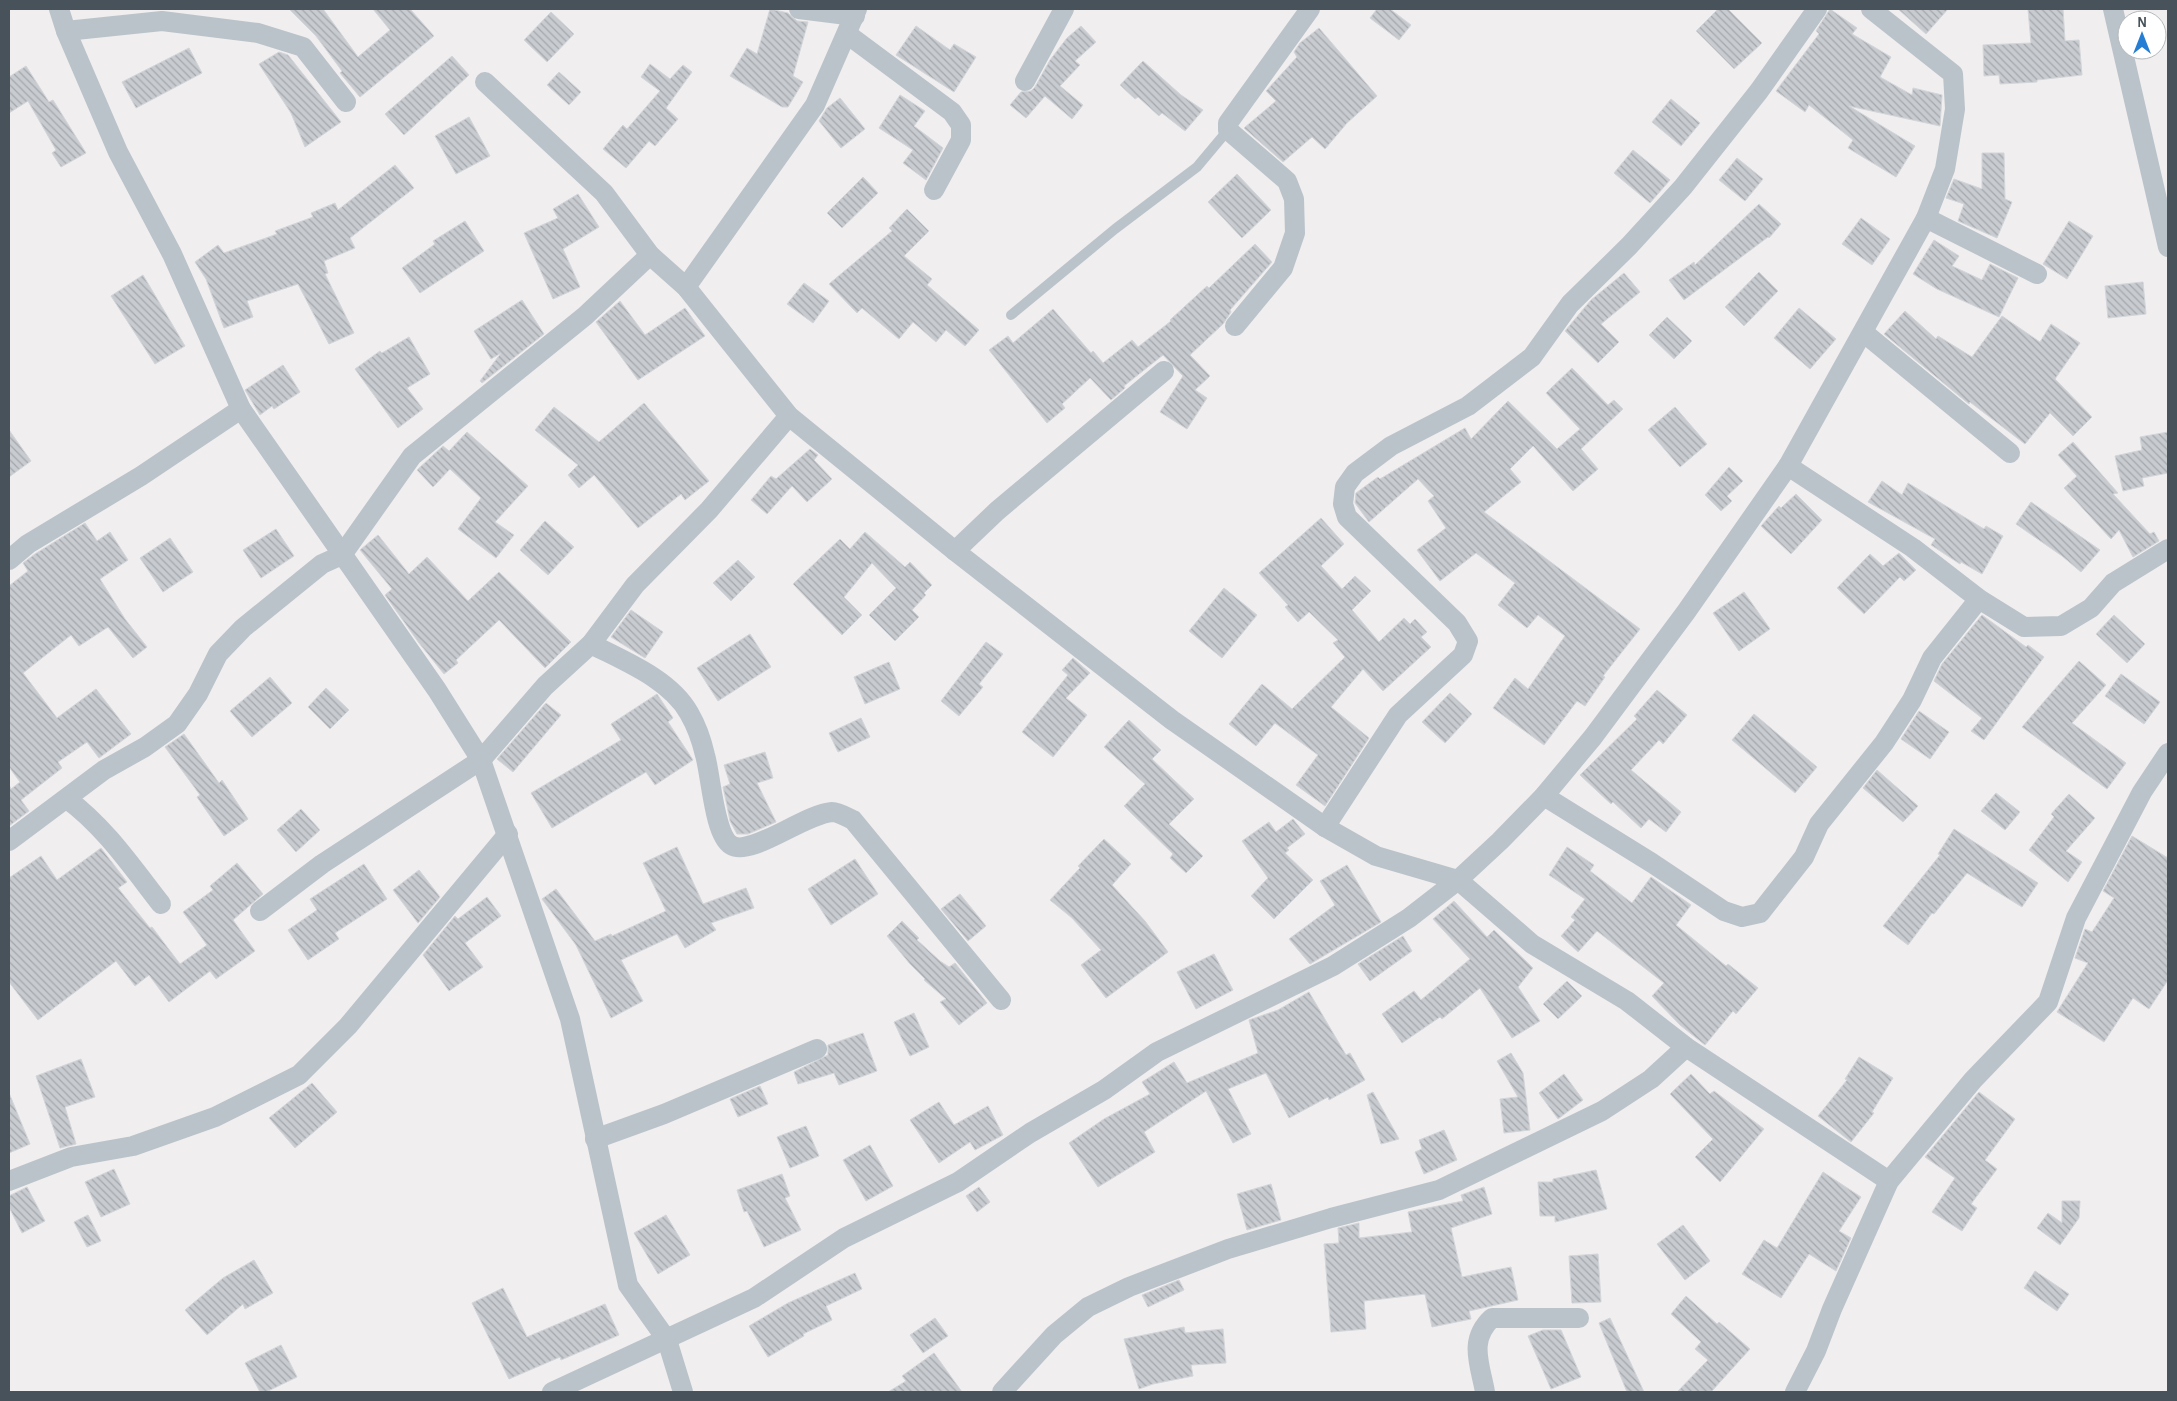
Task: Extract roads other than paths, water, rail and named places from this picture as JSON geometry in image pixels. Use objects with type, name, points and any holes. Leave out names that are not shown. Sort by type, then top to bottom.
[{"type":"street","points":[[59,9],[66,31],[118,152],[172,254],[241,408],[437,690],[481,760],[570,1019],[628,1285],[667,1340],[684,1392]]},
{"type":"street","points":[[799,9],[853,20],[952,112],[961,125],[961,140],[934,190]]},
{"type":"street","points":[[1025,82],[1064,9]]},
{"type":"street","points":[[1235,326],[1284,268],[1295,233],[1294,200],[1287,182],[1228,130],[1228,123],[1310,9]]},
{"type":"street","points":[[1325,827],[1398,715],[1463,655],[1468,640],[1457,623],[1347,517],[1343,504],[1344,487],[1355,473],[1391,446],[1468,406],[1532,357],[1570,304],[1629,246],[1683,187],[1759,91],[1817,9]]},
{"type":"street","points":[[552,1392],[754,1298],[844,1238],[958,1182],[1030,1133],[1104,1090],[1157,1052],[1333,966],[1409,918],[1458,880],[1544,796],[1599,729],[1788,466],[1926,218],[1945,169],[1955,109],[1953,74],[1871,9]]},
{"type":"street","points":[[2114,9],[2168,247]]},
{"type":"street","points":[[686,287],[815,105],[853,20]]},
{"type":"street","points":[[66,31],[162,21],[258,33],[302,47],[346,102]]},
{"type":"street","points":[[485,82],[604,193],[650,255],[686,287],[789,416],[955,551],[1172,720],[1325,827],[1376,856],[1458,880],[1532,944],[1627,1001],[1686,1047],[1889,1181]]},
{"type":"street","points":[[1926,218],[2037,274]]},
{"type":"street","points":[[9,841],[104,770],[145,747],[177,724],[198,694],[218,654],[243,628],[322,564],[342,555],[412,456],[578,322],[650,255]]},
{"type":"street","points":[[1863,332],[2010,453]]},
{"type":"street","points":[[955,551],[997,511],[1164,371]]},
{"type":"street","points":[[9,560],[28,544],[141,476],[241,408]]},
{"type":"street","points":[[260,911],[322,864],[481,760],[545,686],[591,644],[635,585],[709,510],[789,416]]},
{"type":"street","points":[[1788,466],[1913,548],[1979,599],[2024,627],[2062,626],[2092,608],[2113,583],[2168,549]]},
{"type":"street","points":[[1544,796],[1652,863],[1724,911],[1742,917],[1760,913],[1804,858],[1819,824],[1884,743],[1912,700],[1932,658],[1979,599]]},
{"type":"street","points":[[591,644],[660,681],[689,712],[705,754],[721,831],[730,845],[743,849],[812,816],[834,812],[853,820],[1000,1000]]},
{"type":"street","points":[[1795,1392],[1816,1352],[1832,1309],[1889,1181],[1973,1080],[2048,1002],[2076,918],[2142,792],[2168,753]]},
{"type":"street","points":[[67,799],[82,810],[107,835],[161,904]]},
{"type":"street","points":[[9,1181],[71,1157],[134,1146],[215,1117],[299,1075],[348,1026],[508,834]]},
{"type":"street","points":[[1002,1392],[1054,1334],[1088,1307],[1129,1288],[1228,1249],[1332,1218],[1440,1190],[1602,1111],[1651,1079],[1686,1047]]},
{"type":"street","points":[[595,1139],[664,1114],[817,1049]]},
{"type":"street","points":[[1484,1392],[1476,1342],[1482,1327],[1492,1318],[1580,1318]]},
{"type":"lane","points":[[1011,315],[1115,228],[1197,167],[1228,130]]}]
